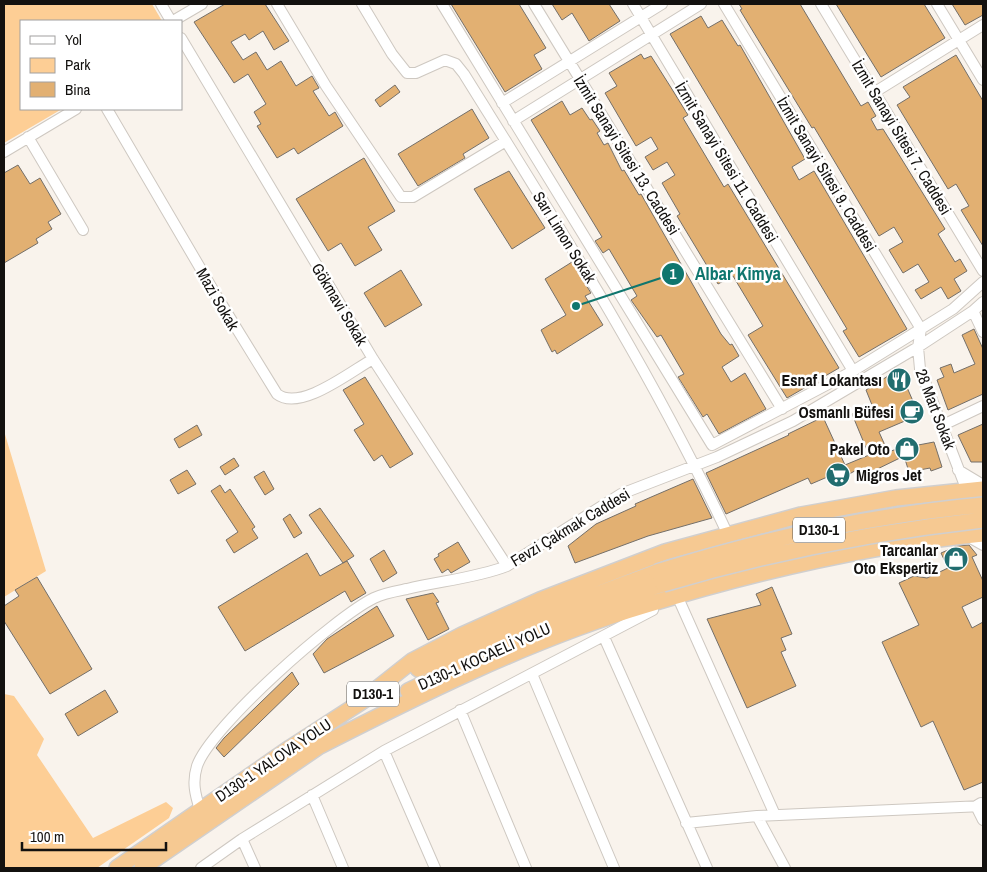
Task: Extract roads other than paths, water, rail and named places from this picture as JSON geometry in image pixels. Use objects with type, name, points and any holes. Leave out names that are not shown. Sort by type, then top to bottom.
[{"type":"highway","points":[[364,700],[412,661],[523,607],[665,552],[829,510],[896,498],[967,491],[983,487]]},
{"type":"highway","name":"D130-1","points":[[660,578],[731,550],[840,526],[938,510],[983,505]]},
{"type":"highway","name":"D130-1","points":[[660,578],[897,531],[983,520]]},
{"type":"highway","points":[[310,752],[402,704],[562,635],[642,606],[813,560],[898,544],[983,534]]},
{"type":"highway","name":"D130-1 YALOVA YOLU","points":[[117,868],[364,700],[423,666],[496,633],[586,596],[660,578]]},
{"type":"highway","name":"D130-1 KOCAELİ YOLU","points":[[142,868],[310,752],[401,695],[438,675],[660,578]]},
{"type":"street","points":[[161,4],[171,20]]},
{"type":"street","points":[[174,20],[202,4]]},
{"type":"street","points":[[277,4],[326,86],[401,197],[413,197],[506,141]]},
{"type":"street","name":"Sarı Limon Sokak","points":[[362,4],[392,54],[406,73],[416,74],[445,60],[460,68],[626,335],[696,465],[728,535]]},
{"type":"street","points":[[442,4],[712,445],[853,371],[962,303],[983,282]]},
{"type":"street","name":"İzmit Sanayi Sitesi 13. Caddesi","points":[[534,4],[782,409]]},
{"type":"street","name":"İzmit Sanayi Sitesi 11. Caddesi","points":[[633,4],[650,36],[853,371]]},
{"type":"street","points":[[502,103],[662,4]]},
{"type":"street","points":[[513,121],[701,4]]},
{"type":"street","name":"İzmit Sanayi Sitesi 9. Caddesi","points":[[724,4],[921,329]]},
{"type":"street","name":"İzmit Sanayi Sitesi 7. Caddesi","points":[[821,4],[983,271]]},
{"type":"street","points":[[937,4],[983,80]]},
{"type":"street","points":[[875,92],[983,25]]},
{"type":"street","name":"Gökmavi Sokak","points":[[182,42],[373,359],[507,566]]},
{"type":"street","points":[[4,152],[74,110]]},
{"type":"street","name":"Mazi Sokak","points":[[108,110],[220,303],[276,394],[288,400],[308,396],[373,359]]},
{"type":"street","points":[[28,137],[83,230]]},
{"type":"street","name":"Fevzi Çakmak Caddesi","points":[[200,810],[194,782],[198,764],[207,746],[245,706],[323,632],[375,598],[507,566],[621,494],[744,446],[793,421],[918,347],[973,311],[983,302]]},
{"type":"street","points":[[973,311],[983,332]]},
{"type":"street","points":[[918,347],[921,329]]},
{"type":"street","name":"28 Mart Sokak","points":[[918,347],[920,369],[943,425],[958,470],[983,526]]},
{"type":"street","points":[[943,425],[983,406]]},
{"type":"street","points":[[958,470],[983,487]]},
{"type":"street","points":[[966,535],[983,545]]},
{"type":"street","points":[[201,868],[242,839],[312,795],[460,710],[604,637],[640,615],[727,583]]},
{"type":"street","points":[[679,600],[775,815]]},
{"type":"street","points":[[604,637],[707,868]]},
{"type":"street","points":[[532,674],[614,868]]},
{"type":"street","points":[[460,710],[526,868]]},
{"type":"street","points":[[384,752],[435,868]]},
{"type":"street","points":[[312,795],[343,868]]},
{"type":"street","points":[[686,823],[757,816],[981,805],[983,820]]},
{"type":"street","points":[[757,816],[784,868]]},
{"type":"street","points":[[242,839],[255,868]]},
{"type":"place","name":"Albar Kimya","points":[[576,306]]},
{"type":"place","name":"Esnaf Lokantası","points":[[899,380]]},
{"type":"place","name":"Osmanlı Büfesi","points":[[912,412]]},
{"type":"place","name":"Pakel Oto","points":[[907,449]]},
{"type":"place","name":"Migros Jet","points":[[838,475]]},
{"type":"place","name":"Tarcanlar Oto Ekspertiz","points":[[956,559]]}]
